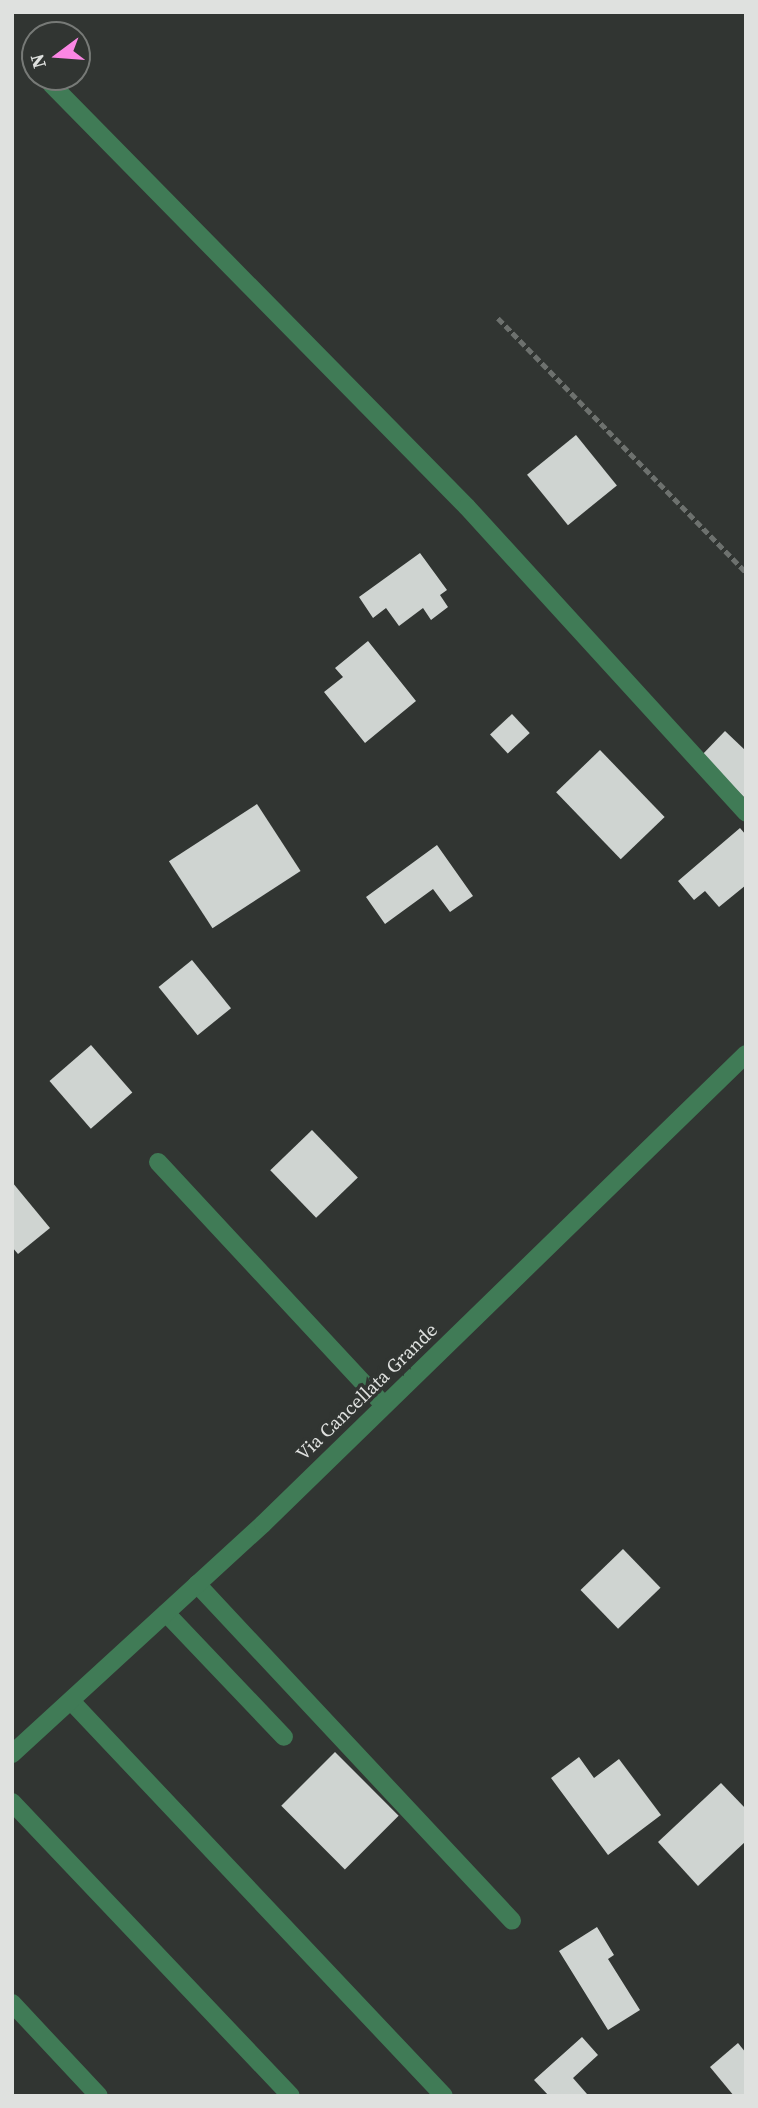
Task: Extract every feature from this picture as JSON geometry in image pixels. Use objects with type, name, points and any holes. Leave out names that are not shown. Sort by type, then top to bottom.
[{"type":"street","points":[[58,91],[467,507],[746,813]]},
{"type":"street","name":"Via Cancellata Grande","points":[[12,1754],[197,1584],[746,1054]]},
{"type":"street","points":[[158,1162],[384,1405]]},
{"type":"street","points":[[197,1584],[512,1921]]},
{"type":"street","points":[[166,1613],[284,1737]]},
{"type":"street","points":[[71,1701],[444,2096]]},
{"type":"street","points":[[12,1802],[291,2096]]},
{"type":"street","points":[[12,2003],[99,2096]]},
{"type":"path","points":[[498,318],[746,572]]},
{"type":"building","points":[[576,435],[617,486],[568,525],[527,475]]},
{"type":"building","points":[[420,553],[447,590],[440,595],[448,607],[431,620],[423,608],[399,626],[386,608],[373,618],[359,597]]},
{"type":"building","points":[[368,641],[416,701],[365,743],[324,692],[343,677],[335,668]]},
{"type":"building","points":[[512,714],[530,733],[508,753],[490,734]]},
{"type":"building","points":[[725,731],[746,751],[746,799],[701,756]]},
{"type":"building","points":[[600,750],[665,817],[621,859],[556,792]]},
{"type":"building","points":[[257,804],[301,871],[213,928],[169,861]]},
{"type":"building","points":[[740,828],[746,835],[746,885],[719,907],[705,891],[694,900],[678,881]]},
{"type":"building","points":[[437,845],[473,896],[450,912],[433,889],[385,924],[366,897]]},
{"type":"building","points":[[192,960],[231,1008],[198,1035],[159,987]]},
{"type":"building","points":[[91,1045],[132,1093],[91,1129],[49,1081]]},
{"type":"building","points":[[312,1130],[358,1177],[316,1218],[270,1170]]},
{"type":"building","points":[[12,1182],[50,1228],[18,1254],[12,1247]]},
{"type":"building","points":[[623,1549],[661,1588],[618,1629],[581,1590]]},
{"type":"building","points":[[335,1752],[399,1816],[345,1869],[281,1806]]},
{"type":"building","points":[[579,1757],[594,1778],[619,1759],[661,1815],[608,1855],[551,1778]]},
{"type":"building","points":[[721,1783],[746,1809],[746,1841],[698,1886],[658,1842]]},
{"type":"building","points":[[597,1927],[614,1955],[608,1959],[640,2010],[608,2030],[559,1951]]},
{"type":"building","points":[[582,2037],[598,2055],[573,2078],[587,2094],[549,2096],[534,2080]]},
{"type":"building","points":[[738,2043],[746,2053],[746,2093],[743,2096],[734,2096],[710,2067]]}]
